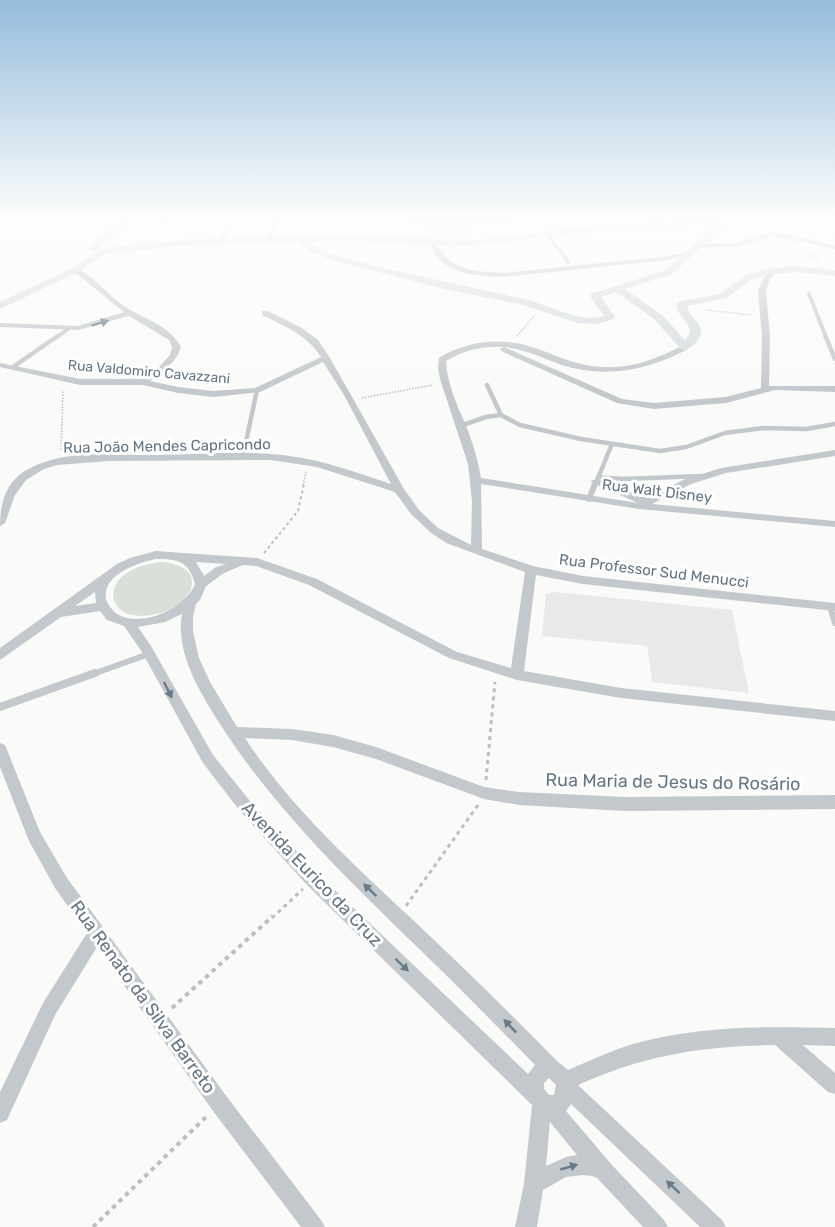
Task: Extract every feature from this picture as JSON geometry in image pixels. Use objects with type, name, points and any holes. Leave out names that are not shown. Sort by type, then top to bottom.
[{"type":"street","points":[[24,294],[53,277]]},
{"type":"street","points":[[0,306],[60,277]]},
{"type":"street","points":[[86,277],[130,313],[164,329],[175,341],[177,348],[165,367],[143,382]]},
{"type":"street","points":[[410,277],[542,307],[589,322],[606,320],[610,317],[609,312],[595,296],[653,277]]},
{"type":"street","points":[[476,551],[479,503],[477,480],[463,425],[441,373],[442,360],[457,351],[509,344],[576,366],[595,369],[615,369],[655,363],[685,347],[696,336],[695,324],[681,307],[687,302],[723,296],[749,277]]},
{"type":"street","points":[[765,390],[763,285],[768,277]]},
{"type":"street","points":[[618,289],[658,317],[685,347]]},
{"type":"street","points":[[0,325],[68,329],[98,324],[130,313]]},
{"type":"street","name":"Rua Professor Sud Menucci","points":[[265,313],[299,330],[315,342],[351,400],[399,490],[415,512],[434,530],[476,551],[531,570],[584,580],[832,607]]},
{"type":"street","points":[[492,346],[515,353],[620,401],[634,405],[654,406],[726,400],[792,386],[835,389]]},
{"type":"street","name":"Rua Valdomiro Cavazzani","points":[[0,365],[63,379],[104,383],[143,382],[204,394],[234,394],[257,390],[326,358]]},
{"type":"street","points":[[597,479],[643,504],[706,476],[748,465],[835,453]]},
{"type":"street","name":"Rua João Mendes Capricondo","points":[[0,523],[18,480],[41,466],[60,462],[243,456],[308,462],[399,490]]},
{"type":"street","name":"Rua Walt Disney","points":[[477,480],[589,499],[835,524]]},
{"type":"street","points":[[0,655],[118,568],[142,557],[168,555],[253,562],[313,582],[453,655],[495,670],[621,693],[835,716]]},
{"type":"street","points":[[180,557],[192,564],[199,573],[201,584]]},
{"type":"street","points":[[109,576],[102,586],[100,597],[102,606],[116,619],[144,623],[162,620],[177,613],[190,603],[201,584],[220,570],[253,562]]},
{"type":"street","points":[[517,675],[531,570]]},
{"type":"street","name":"Avenida Eurico da Cruz","points":[[190,603],[185,629],[198,674],[233,733],[273,789],[319,840],[495,1010],[550,1068]]},
{"type":"street","points":[[55,615],[102,606]]},
{"type":"street","name":"Avenida Eurico da Cruz","points":[[128,622],[150,654],[208,759],[245,806],[313,880],[542,1102],[657,1227]]},
{"type":"street","name":"Rua Maria de Jesus do Rosário","points":[[233,733],[273,732],[313,737],[352,747],[484,793],[570,803],[690,805],[835,802]]},
{"type":"street","name":"Rua Renato da Silva Barreto","points":[[0,749],[34,836],[61,883],[158,1020],[314,1227]]},
{"type":"street","points":[[0,1113],[49,1009],[96,934]]},
{"type":"street","points":[[778,1036],[835,1085]]},
{"type":"street","points":[[566,1084],[641,1051],[706,1038],[835,1037]]},
{"type":"street","points":[[526,1227],[534,1184],[542,1102],[534,1085],[536,1077],[542,1070],[550,1068],[559,1072],[566,1084],[715,1227]]},
{"type":"street","points":[[542,1102],[559,1105],[566,1098],[566,1084]]},
{"type":"street","points":[[534,1184],[557,1170],[574,1164],[591,1165],[605,1172]]},
{"type":"lane","points":[[809,294],[835,359]]},
{"type":"lane","points":[[13,367],[68,329]]},
{"type":"lane","points":[[487,384],[501,415],[520,425],[612,444],[660,451],[674,450],[726,433],[763,428],[806,429],[835,424]]},
{"type":"lane","points":[[243,456],[257,390]]},
{"type":"lane","points":[[463,425],[501,415]]},
{"type":"lane","points":[[589,499],[612,444]]},
{"type":"lane","points":[[597,479],[706,476]]},
{"type":"lane","points":[[832,607],[835,623]]},
{"type":"lane","points":[[0,707],[150,654]]},
{"type":"path","points":[[509,344],[542,307]]},
{"type":"path","points":[[681,307],[764,317]]},
{"type":"path","points":[[60,462],[63,379]]},
{"type":"path","points":[[351,400],[445,383]]},
{"type":"path","points":[[253,562],[298,511],[308,462]]},
{"type":"path","points":[[398,917],[477,807],[484,793],[490,760],[495,670]]},
{"type":"path","points":[[158,1020],[313,880]]},
{"type":"path","points":[[93,1227],[220,1104]]},
{"type":"shaded area","points":[[163,562],[180,566],[189,573],[192,582],[191,589],[185,599],[168,610],[147,616],[130,614],[119,608],[114,598],[115,587],[123,576],[139,567]]},
{"type":"shaded area","points":[[555,592],[732,610],[749,693],[652,682],[647,646],[542,636],[546,594]]}]
